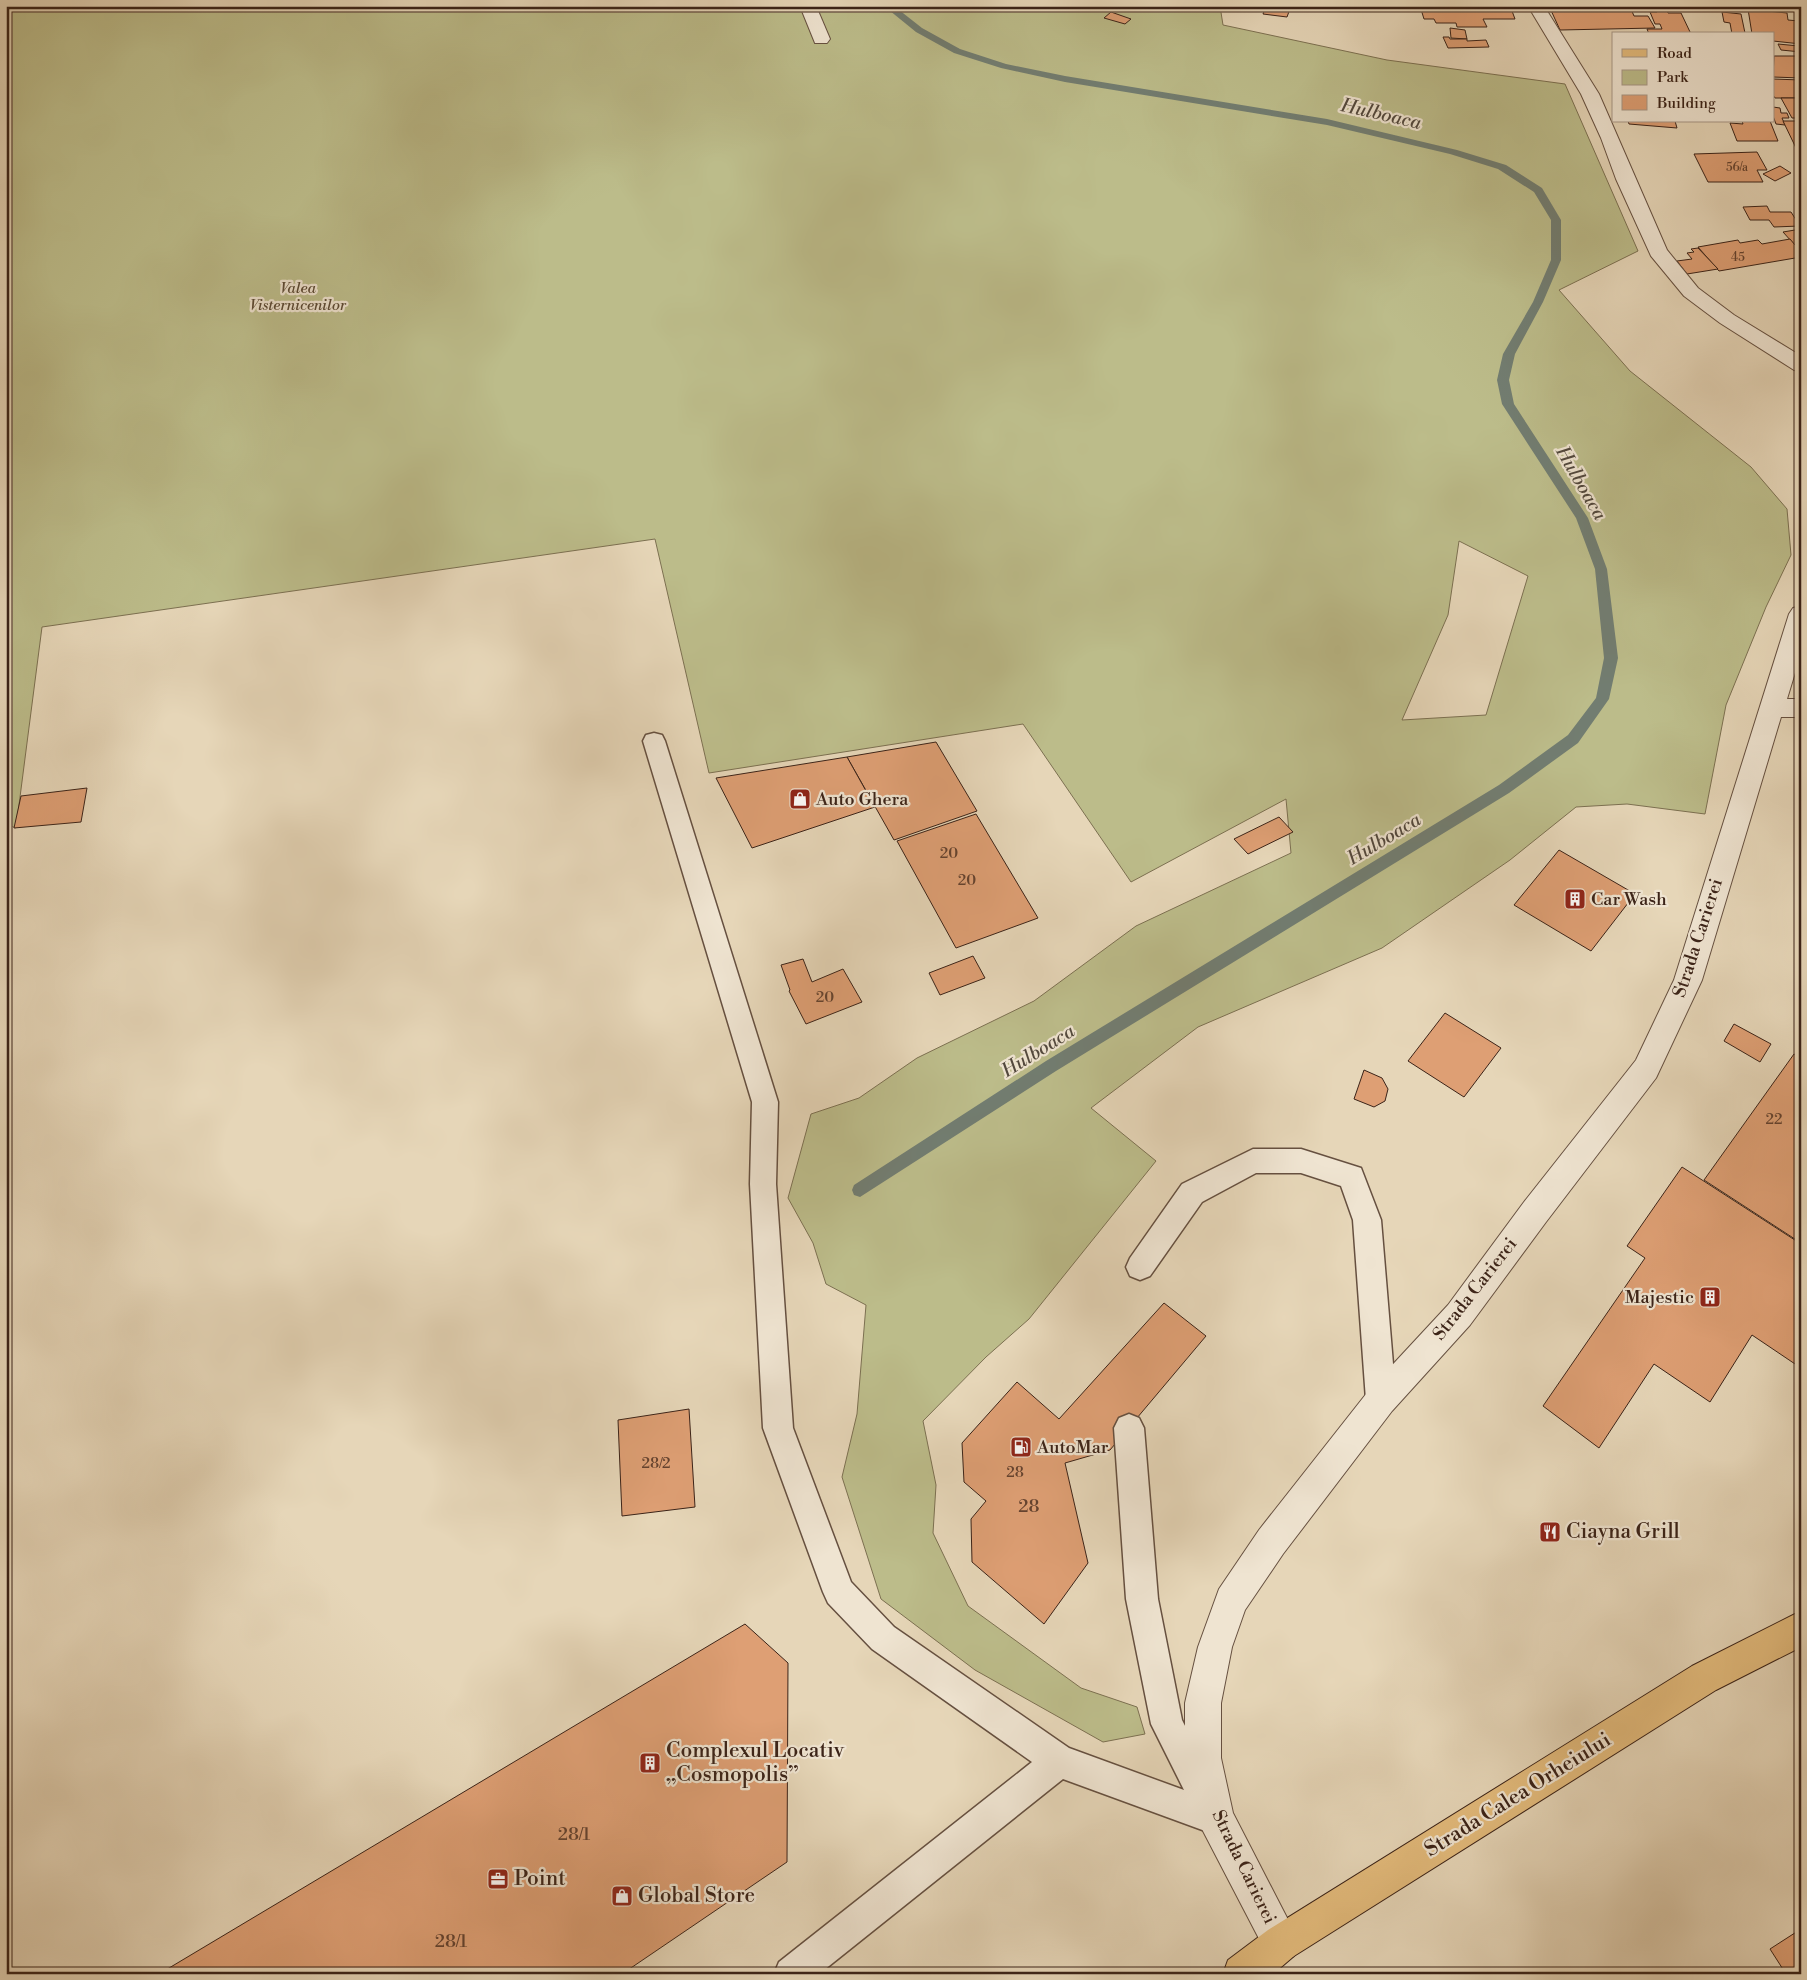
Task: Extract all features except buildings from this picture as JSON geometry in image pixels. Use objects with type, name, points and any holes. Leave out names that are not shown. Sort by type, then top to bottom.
[{"type":"main road","name":"Strada Calea Orheiului","points":[[1242,1974],[1281,1943],[1704,1678],[1801,1628]]},
{"type":"street","points":[[808,6],[821,39]]},
{"type":"street","points":[[1536,6],[1590,94],[1610,138],[1625,180],[1658,252],[1691,292],[1727,319],[1801,366]]},
{"type":"street","name":"Strada Carierei","points":[[1281,1943],[1216,1818],[1203,1758],[1203,1703],[1215,1647],[1231,1601],[1271,1542],[1381,1400],[1459,1315],[1646,1069],[1688,980],[1801,614]]},
{"type":"street","points":[[1771,708],[1801,708]]},
{"type":"lane","points":[[654,741],[765,1102],[764,1184],[778,1428],[839,1592],[883,1638],[1059,1761],[1216,1818]]},
{"type":"lane","points":[[1140,1267],[1192,1193],[1253,1161],[1301,1161],[1351,1177],[1367,1220],[1381,1400]]},
{"type":"lane","points":[[1129,1428],[1142,1599],[1167,1724],[1216,1818]]},
{"type":"lane","points":[[791,1974],[1059,1761]]},
{"type":"green space","name":"Valea Visternicenilor","points":[[6,6],[1220,6],[1223,25],[1387,60],[1565,84],[1638,251],[1559,290],[1630,371],[1751,467],[1787,509],[1791,555],[1766,607],[1726,705],[1705,814],[1627,804],[1576,807],[1510,860],[1382,948],[1198,1027],[1091,1108],[1156,1161],[1029,1319],[986,1357],[923,1421],[936,1485],[933,1533],[968,1606],[1081,1688],[1137,1707],[1145,1734],[1103,1742],[975,1670],[881,1599],[842,1477],[857,1414],[866,1305],[826,1284],[813,1243],[788,1198],[811,1114],[859,1098],[917,1058],[1034,1001],[1136,926],[1291,853],[1286,799],[1131,882],[1023,724],[709,773],[655,539],[42,627],[16,828],[6,824]],"holes":[[[1459,541],[1528,576],[1486,715],[1402,720],[1448,615]]]},
{"type":"waterway","name":"Hulboaca","points":[[860,1190],[1051,1066],[1504,789],[1573,739],[1602,699],[1611,658],[1601,569],[1582,518],[1508,404],[1503,380],[1509,354],[1538,302],[1556,260],[1556,220],[1538,190],[1502,167],[1453,152],[1327,122],[1065,79],[1004,66],[957,51],[919,30],[888,6]]},
{"type":"place","name":"Auto Ghera","points":[[800,799]]},
{"type":"place","name":"Car Wash","points":[[1575,899]]},
{"type":"place","name":"Majestic","points":[[1710,1297]]},
{"type":"place","name":"AutoMar","points":[[1021,1447]]},
{"type":"place","name":"Ciayna Grill","points":[[1550,1532]]},
{"type":"place","name":"Complexul Locativ „Cosmopolis”","points":[[650,1763]]},
{"type":"place","name":"Point","points":[[498,1879]]},
{"type":"place","name":"Global Store","points":[[622,1896]]}]
